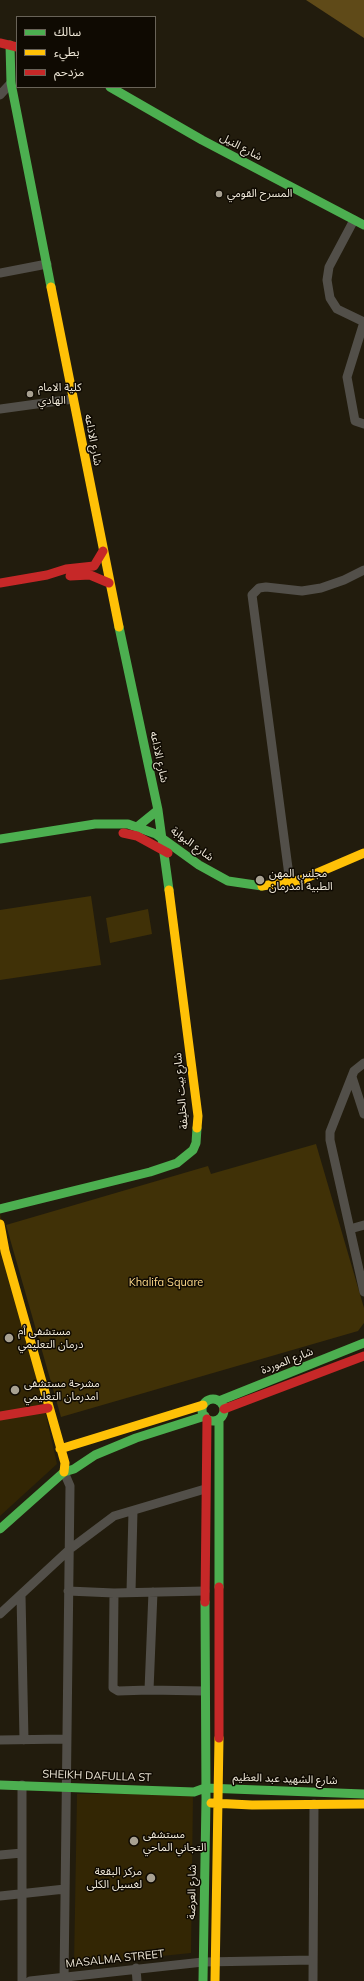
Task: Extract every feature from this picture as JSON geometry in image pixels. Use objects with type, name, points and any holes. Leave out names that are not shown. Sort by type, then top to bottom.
[{"type":"main road","points":[[0,43],[13,46]]},
{"type":"main road","name":"شارع الاذاعه","points":[[13,46],[11,84],[109,583],[163,838]]},
{"type":"main road","name":"شارع النيل","points":[[112,88],[202,140],[364,225]]},
{"type":"main road","points":[[0,583],[47,575],[66,569],[94,566],[103,551]]},
{"type":"main road","points":[[47,575],[83,574],[98,577],[109,583]]},
{"type":"main road","points":[[137,826],[158,810]]},
{"type":"main road","name":"شارع البوابة","points":[[0,839],[95,824],[110,823],[137,826],[147,829],[163,838],[199,865],[228,880],[239,884],[261,886],[290,883],[315,875],[364,853]]},
{"type":"main road","name":"شارع البوابة","points":[[0,847],[112,832],[137,836],[164,851],[195,873],[236,892]]},
{"type":"main road","name":"شارع بيت الخليفة","points":[[0,1210],[150,1172],[177,1163],[189,1156],[193,1150],[196,1143],[198,1116],[163,838]]},
{"type":"main road","points":[[254,894],[271,894],[303,887],[364,861]]},
{"type":"main road","points":[[0,1224],[2,1241],[48,1408],[65,1463],[64,1472]]},
{"type":"main road","name":"شارع الموردة","points":[[218,1400],[364,1343]]},
{"type":"main road","name":"شارع الموردة","points":[[224,1409],[364,1356]]},
{"type":"main road","points":[[60,1449],[203,1405],[208,1400],[218,1400],[224,1409],[222,1416],[219,1419],[219,1804],[215,1981]]},
{"type":"main road","points":[[203,1405],[202,1409],[206,1417]]},
{"type":"main road","points":[[0,1416],[48,1408]]},
{"type":"main road","points":[[0,1529],[64,1472],[74,1469],[95,1455],[136,1438],[206,1417],[215,1420],[219,1419]]},
{"type":"main road","name":"شارع العرضة","points":[[203,1981],[206,1417]]},
{"type":"main road","points":[[205,1476],[219,1477]]},
{"type":"main road","name":"SHEIKH DAFULLA ST","points":[[0,1785],[66,1786],[194,1792]]},
{"type":"main road","points":[[205,1788],[194,1792],[205,1803]]},
{"type":"main road","name":"شارع الشهيد عبد العظيم","points":[[205,1788],[364,1794]]},
{"type":"main road","name":"شارع الشهيد عبد العظيم","points":[[205,1803],[364,1804]]},
{"type":"street","points":[[0,95],[11,84]]},
{"type":"street","points":[[354,220],[329,267],[327,280],[330,298],[337,309],[364,322],[347,377],[355,421],[364,424]]},
{"type":"street","points":[[0,274],[47,264]]},
{"type":"street","points":[[0,410],[73,399]]},
{"type":"street","points":[[290,883],[252,595],[259,588],[266,587],[298,591],[321,588],[344,580],[364,570]]},
{"type":"street","points":[[364,1063],[354,1070],[330,1132],[330,1140],[364,1292]]},
{"type":"street","points":[[352,1077],[364,1114]]},
{"type":"street","points":[[350,1229],[364,1225]]},
{"type":"street","points":[[64,1472],[70,1486],[64,1979]]},
{"type":"street","points":[[0,1614],[70,1549],[114,1516],[205,1489]]},
{"type":"street","points":[[131,1592],[133,1511]]},
{"type":"street","points":[[68,1591],[114,1593],[205,1591]]},
{"type":"street","points":[[149,1690],[153,1592]]},
{"type":"street","points":[[114,1593],[113,1688],[118,1690],[205,1691]]},
{"type":"street","points":[[21,1595],[24,1740]]},
{"type":"street","points":[[0,1740],[66,1739]]},
{"type":"street","points":[[22,1785],[22,1981]]},
{"type":"street","points":[[313,1981],[314,1804]]},
{"type":"street","points":[[0,1855],[22,1853]]},
{"type":"street","points":[[0,1896],[65,1889]]},
{"type":"street","name":"MASALMA STREET","points":[[30,1981],[64,1979],[136,1968],[202,1962],[313,1960]]},
{"type":"street","points":[[136,1968],[137,1981]]},
{"type":"shaded area","points":[[306,0],[364,0],[364,38]]},
{"type":"shaded area","points":[[0,1213],[57,1464],[0,1516]]},
{"type":"shaded area","name":"مستشفى التجاني الماحي","points":[[77,1794],[193,1794],[191,1953],[74,1965]]},
{"type":"green space","points":[[91,896],[101,965],[0,980],[0,910]]},
{"type":"green space","points":[[148,909],[152,934],[110,943],[106,918]]},
{"type":"green space","name":"Khalifa Square","points":[[316,1144],[364,1308],[364,1323],[358,1331],[61,1417],[6,1225],[208,1166],[211,1174]]},
{"type":"traffic: fast","points":[[10,45],[11,83],[51,287]]},
{"type":"traffic: fast","points":[[112,88],[202,140],[364,225]]},
{"type":"traffic: fast","points":[[119,627],[158,810],[169,890]]},
{"type":"traffic: fast","points":[[137,827],[158,810]]},
{"type":"traffic: fast","points":[[0,839],[95,824],[128,824],[156,834],[199,865],[228,881],[262,886]]},
{"type":"traffic: fast","points":[[0,1209],[150,1172],[177,1163],[193,1150],[196,1143],[197,1128]]},
{"type":"traffic: fast","points":[[219,1401],[364,1343]]},
{"type":"traffic: fast","points":[[213,1399],[217,1400],[223,1406],[224,1410],[223,1414],[217,1420],[213,1421],[209,1420],[203,1414],[202,1410],[203,1406],[209,1400],[213,1399]]},
{"type":"traffic: fast","points":[[0,1529],[64,1472],[74,1469],[95,1455],[136,1438],[205,1416]]},
{"type":"traffic: fast","points":[[219,1419],[219,1587]]},
{"type":"traffic: fast","points":[[203,1981],[206,1799],[205,1602]]},
{"type":"traffic: fast","points":[[0,1785],[194,1792],[205,1788],[364,1794]]},
{"type":"traffic: slow","points":[[51,287],[119,627]]},
{"type":"traffic: slow","points":[[262,886],[301,880],[364,853]]},
{"type":"traffic: slow","points":[[169,890],[198,1116],[197,1128]]},
{"type":"traffic: slow","points":[[0,1224],[5,1251],[65,1463],[64,1472]]},
{"type":"traffic: slow","points":[[60,1449],[203,1405]]},
{"type":"traffic: slow","points":[[215,1981],[219,1738]]},
{"type":"traffic: slow","points":[[211,1803],[252,1805],[364,1804]]},
{"type":"traffic: jam","points":[[0,43],[16,47]]},
{"type":"traffic: jam","points":[[0,583],[47,575],[66,569],[94,566],[103,551]]},
{"type":"traffic: jam","points":[[70,576],[90,575],[109,583]]},
{"type":"traffic: jam","points":[[123,833],[137,836],[168,853]]},
{"type":"traffic: jam","points":[[224,1409],[364,1356]]},
{"type":"traffic: jam","points":[[0,1416],[48,1408]]},
{"type":"traffic: jam","points":[[205,1602],[207,1419]]},
{"type":"traffic: jam","points":[[219,1587],[219,1738]]},
{"type":"place","name":"المسرح القومي","points":[[219,194]]},
{"type":"place","name":"كلية الامام الهادي","points":[[30,394]]},
{"type":"place","name":"مجلس المهن الطبية أمدرمان","points":[[260,880]]},
{"type":"place","name":"مستشفى أم درمان التعليمي","points":[[9,1338]]},
{"type":"place","name":"مشرحة مستشفى امدرمان التعليمي","points":[[15,1390]]},
{"type":"place","name":"مستشفى التجاني الماحي","points":[[134,1841]]},
{"type":"place","name":"مركز البقعة لغسيل الكلى","points":[[151,1878]]}]
